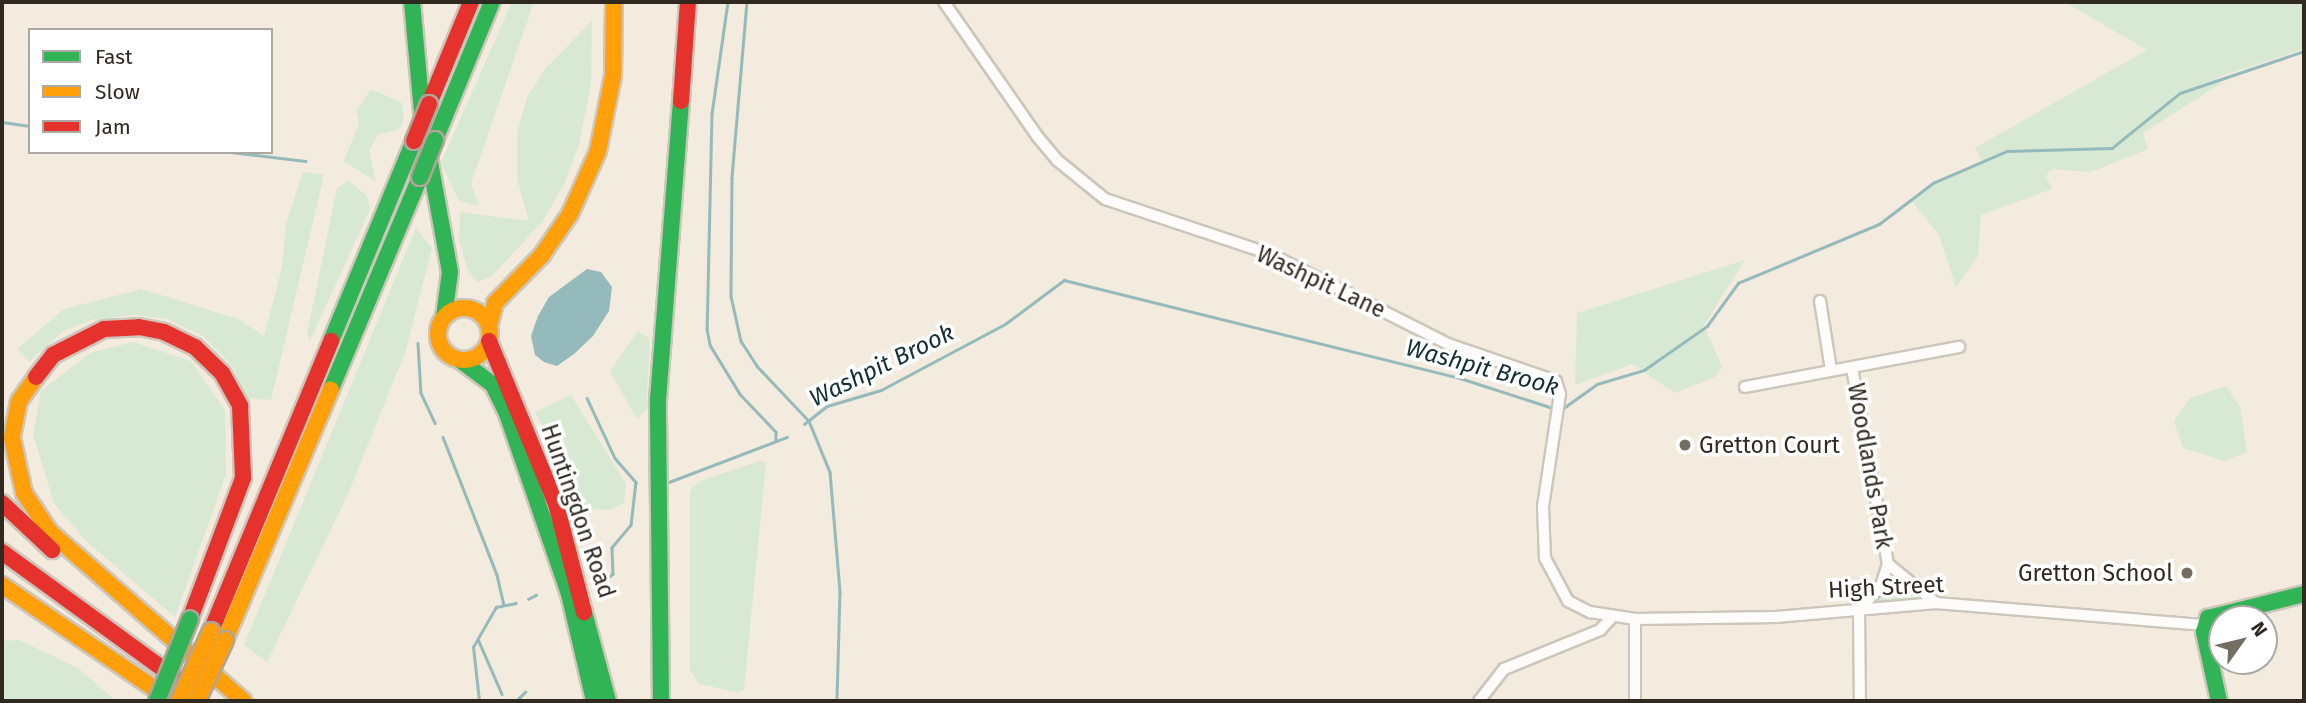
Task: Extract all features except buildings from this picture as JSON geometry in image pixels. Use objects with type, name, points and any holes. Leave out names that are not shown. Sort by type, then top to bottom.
[{"type":"main road","points":[[412,2],[417,79],[450,272],[440,343],[460,360],[479,355],[489,333],[495,303],[542,255],[569,214],[598,150],[612,76],[614,2]]},
{"type":"main road","points":[[197,701],[218,635],[471,2]]},
{"type":"main road","points":[[179,701],[218,635],[420,177],[492,2]]},
{"type":"main road","points":[[661,701],[659,400],[688,2]]},
{"type":"main road","points":[[450,272],[470,308],[489,333]]},
{"type":"main road","points":[[444,317],[455,309],[470,308]]},
{"type":"main road","points":[[157,701],[190,619],[243,478],[245,443],[240,406],[222,373],[194,346],[174,336],[139,327],[93,332],[53,355],[19,401],[12,438],[24,493],[50,532],[244,701]]},
{"type":"main road","name":"Huntingdon Road","points":[[489,333],[556,504],[608,701]]},
{"type":"main road","name":"Huntingdon Road","points":[[460,360],[493,385],[521,449],[569,594],[594,701]]},
{"type":"main road","points":[[2,503],[147,633],[234,701]]},
{"type":"main road","points":[[2,552],[207,701]]},
{"type":"main road","points":[[2,585],[187,701]]},
{"type":"main road","points":[[2219,701],[2205,625],[2217,612],[2304,594]]},
{"type":"main road","points":[[101,648],[173,701]]},
{"type":"street","name":"Washpit Lane","points":[[944,2],[1037,136],[1057,160],[1105,199],[1270,254],[1448,344],[1549,377],[1561,388],[1543,507],[1545,558],[1568,601],[1611,618]]},
{"type":"street","points":[[1819,300],[1831,370]]},
{"type":"street","name":"Woodlands Park","points":[[1745,387],[1959,347]]},
{"type":"street","name":"Woodlands Park","points":[[1852,368],[1888,564],[1881,585],[1859,611]]},
{"type":"street","name":"Woodlands Park","points":[[1888,564],[1936,603]]},
{"type":"street","name":"High Street","points":[[1611,618],[1635,620],[1859,611],[1936,603],[2205,625]]},
{"type":"street","points":[[1859,611],[1860,701]]},
{"type":"street","points":[[1479,701],[1504,669],[1600,630],[1611,618]]},
{"type":"street","points":[[1635,620],[1635,701]]},
{"type":"green space","points":[[512,2],[534,2],[471,183],[479,206],[459,201],[441,163]]},
{"type":"green space","points":[[2065,2],[2304,2],[2304,49],[2218,77],[2220,84],[2143,133],[2148,149],[2091,172],[2051,169],[2046,176],[2052,189],[1981,215],[1978,256],[1956,287],[1939,235],[1911,200],[1933,183],[1982,161],[1975,148],[2147,50]]},
{"type":"green space","points":[[592,21],[591,83],[579,144],[565,182],[543,221],[492,276],[477,282],[468,271],[459,239],[460,212],[529,221],[517,179],[517,133],[527,97],[546,68]]},
{"type":"green space","points":[[371,89],[402,103],[404,118],[400,129],[378,135],[369,151],[376,182],[344,161],[359,123],[356,111]]},
{"type":"green space","points":[[303,172],[324,175],[271,400],[245,398],[234,368],[203,336],[167,319],[134,315],[91,320],[63,331],[29,362],[17,349],[64,309],[142,289],[238,319],[264,336],[282,267],[286,224]]},
{"type":"green space","points":[[349,181],[366,195],[370,209],[310,341],[307,334],[337,188]]},
{"type":"green space","points":[[416,228],[432,248],[406,350],[348,494],[267,662],[244,645]]},
{"type":"green space","points":[[1745,260],[1704,325],[1722,367],[1715,377],[1675,393],[1632,364],[1575,385],[1577,313]]},
{"type":"green space","points":[[638,331],[650,339],[646,409],[637,419],[610,371]]},
{"type":"green space","points":[[133,342],[191,361],[225,410],[226,474],[175,617],[87,542],[54,503],[33,434],[41,391],[90,353]]},
{"type":"green space","points":[[2226,386],[2240,407],[2247,452],[2224,461],[2183,448],[2174,421],[2190,398]]},
{"type":"green space","points":[[571,395],[626,484],[624,503],[610,510],[585,509],[535,412]]},
{"type":"green space","points":[[760,461],[766,463],[744,690],[737,692],[699,684],[690,670],[690,491],[700,481]]},
{"type":"green space","points":[[1892,570],[1927,600],[1875,601]]},
{"type":"green space","points":[[19,640],[78,668],[116,701],[2,701],[2,641]]},
{"type":"water","points":[[587,269],[601,272],[612,287],[609,311],[593,336],[574,354],[557,366],[544,362],[535,355],[531,336],[538,316],[549,297]]},
{"type":"waterway","points":[[728,2],[712,114],[707,329],[710,345],[740,394],[776,432],[776,440]]},
{"type":"waterway","points":[[747,2],[732,178],[731,296],[741,341],[757,366],[809,421],[830,472],[840,592],[837,701]]},
{"type":"waterway","name":"Washpit Brook","points":[[1562,409],[1597,384],[1644,370],[1707,326],[1738,283],[1879,224],[1933,183],[2007,151],[2112,148],[2180,93],[2304,51]]},
{"type":"waterway","points":[[2,122],[28,126]]},
{"type":"waterway","points":[[247,154],[305,161]]},
{"type":"waterway","name":"Washpit Brook","points":[[804,424],[827,406],[881,390],[1005,324],[1064,280],[1460,378],[1553,408]]},
{"type":"waterway","points":[[418,343],[421,393],[435,423]]},
{"type":"waterway","name":"Washpit Brook","points":[[587,398],[615,458],[636,482],[631,525],[612,548],[613,574],[606,580]]},
{"type":"waterway","points":[[443,437],[497,575],[504,605]]},
{"type":"waterway","name":"Washpit Brook","points":[[669,482],[787,437]]},
{"type":"waterway","name":"Washpit Brook","points":[[528,599],[536,595]]},
{"type":"waterway","name":"Washpit Brook","points":[[479,701],[473,647],[496,607],[516,603]]},
{"type":"waterway","points":[[478,639],[502,694]]},
{"type":"waterway","points":[[516,701],[525,692]]},
{"type":"traffic: fast","points":[[412,2],[423,124]]},
{"type":"traffic: fast","points":[[435,140],[492,2]]},
{"type":"traffic: fast","points":[[661,701],[658,400],[681,101]]},
{"type":"traffic: fast","points":[[420,177],[435,140]]},
{"type":"traffic: fast","points":[[331,341],[414,141]]},
{"type":"traffic: fast","points":[[428,151],[450,272],[444,317]]},
{"type":"traffic: fast","points":[[331,389],[420,177]]},
{"type":"traffic: fast","points":[[460,360],[493,385],[507,414],[569,594],[594,701]]},
{"type":"traffic: fast","points":[[2219,701],[2204,632],[2208,618],[2304,594]]},
{"type":"traffic: fast","points":[[584,612],[608,701]]},
{"type":"traffic: fast","points":[[157,701],[190,619]]},
{"type":"traffic: slow","points":[[489,326],[495,303],[542,255],[570,214],[598,151],[613,76],[614,2]]},
{"type":"traffic: slow","points":[[464,308],[474,310],[482,316],[488,324],[490,334],[488,344],[482,352],[474,358],[464,360],[454,358],[446,352],[440,344],[438,334],[440,324],[446,316],[454,310],[464,308]]},
{"type":"traffic: slow","points":[[36,377],[19,401],[12,438],[24,493],[50,532],[244,701]]},
{"type":"traffic: slow","points":[[225,640],[331,389]]},
{"type":"traffic: slow","points":[[2,585],[173,701]]},
{"type":"traffic: slow","points":[[179,701],[211,631]]},
{"type":"traffic: slow","points":[[197,701],[225,640]]},
{"type":"traffic: jam","points":[[429,104],[471,2]]},
{"type":"traffic: jam","points":[[681,101],[688,2]]},
{"type":"traffic: jam","points":[[414,141],[429,104]]},
{"type":"traffic: jam","points":[[36,377],[53,355],[104,329],[139,327],[164,332],[195,347],[222,373],[240,406],[243,478],[190,619]]},
{"type":"traffic: jam","points":[[211,631],[331,341]]},
{"type":"traffic: jam","points":[[489,341],[556,504],[584,612]]},
{"type":"traffic: jam","points":[[2,503],[52,550]]},
{"type":"traffic: jam","points":[[2,552],[199,695]]},
{"type":"place","name":"Gretton Court","points":[[1685,445]]},
{"type":"place","name":"Gretton School","points":[[2187,573]]}]
